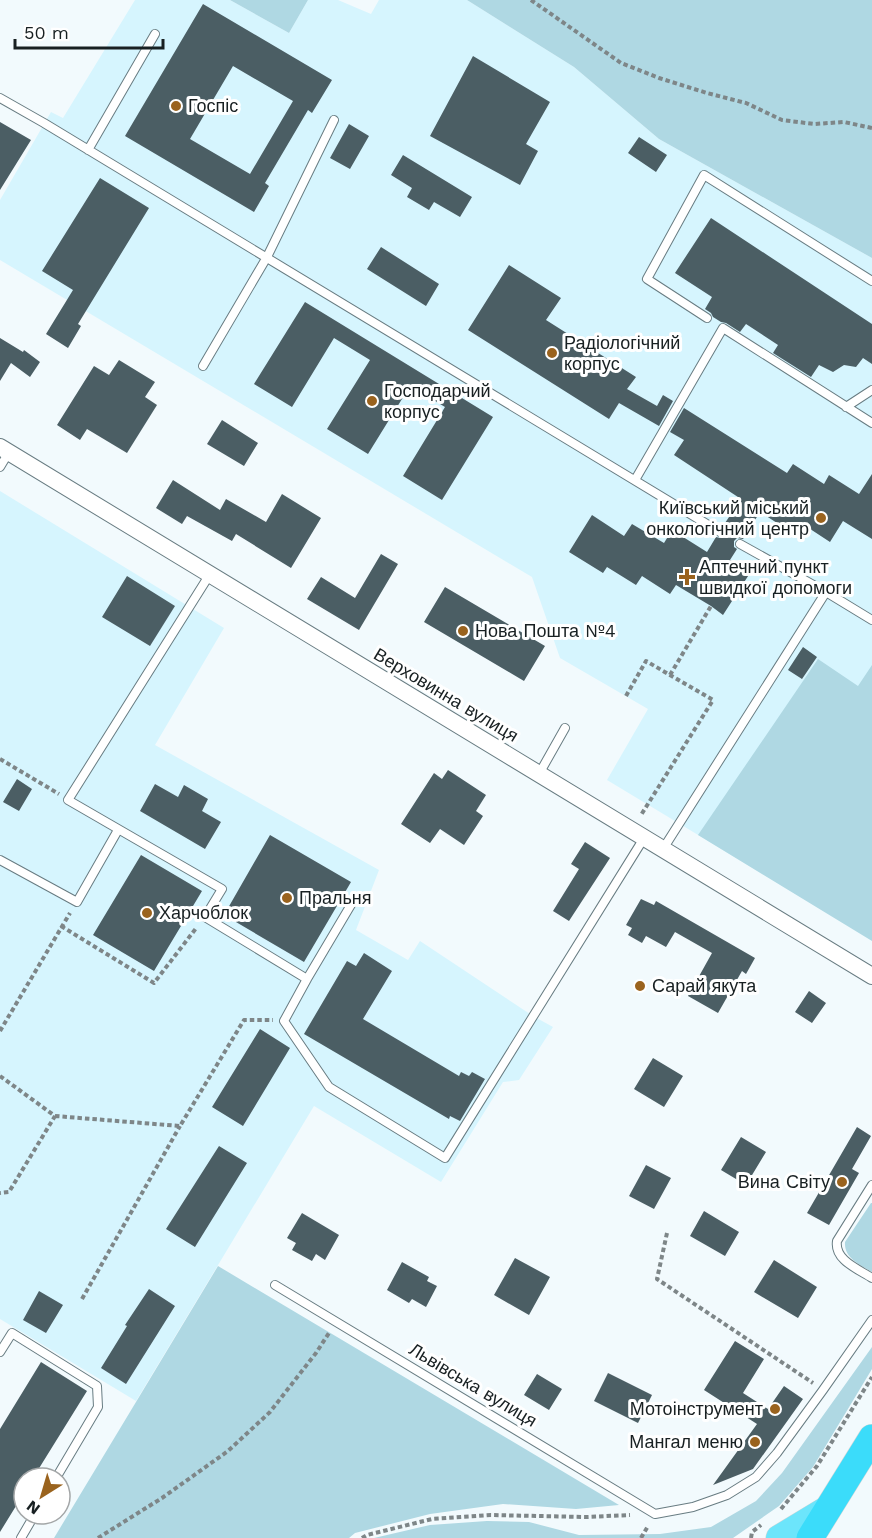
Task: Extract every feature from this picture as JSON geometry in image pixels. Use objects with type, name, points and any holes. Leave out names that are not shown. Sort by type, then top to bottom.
[{"type":"highway","points":[[810,1538],[872,1438]]},
{"type":"main road","points":[[774,1524],[827,1509]]},
{"type":"street","name":"Верховинна вулиця","points":[[3,455],[210,574],[872,976]]},
{"type":"lane","points":[[88,150],[155,34]]},
{"type":"lane","points":[[0,98],[720,532]]},
{"type":"lane","points":[[203,366],[267,257],[334,120]]},
{"type":"lane","points":[[707,318],[647,279],[704,175],[872,281]]},
{"type":"lane","points":[[635,480],[721,326],[872,423]]},
{"type":"lane","points":[[846,407],[872,390]]},
{"type":"lane","points":[[740,544],[872,620]]},
{"type":"lane","points":[[210,574],[68,800],[222,889],[205,917],[307,979]]},
{"type":"lane","points":[[663,849],[826,592]]},
{"type":"lane","points":[[539,774],[566,728]]},
{"type":"lane","points":[[0,860],[77,902],[118,830]]},
{"type":"lane","points":[[355,898],[284,1021],[329,1087],[446,1158],[644,838]]},
{"type":"lane","points":[[872,1185],[837,1241],[836,1247],[837,1253],[844,1260],[872,1278]]},
{"type":"lane","name":"Львівська вулиця","points":[[275,1285],[654,1514]]},
{"type":"lane","points":[[654,1514],[693,1507],[726,1495],[756,1477],[824,1390],[872,1320]]},
{"type":"lane","points":[[0,1352],[12,1334],[97,1386],[98,1407],[63,1466]]},
{"type":"path","points":[[531,0],[621,63],[659,78],[746,103],[782,120],[814,124],[844,122],[872,128]]},
{"type":"path","points":[[670,675],[711,606]]},
{"type":"path","points":[[626,696],[646,661],[713,700],[642,813]]},
{"type":"path","points":[[0,759],[68,800]]},
{"type":"path","points":[[0,1031],[77,902]]},
{"type":"path","points":[[61,926],[154,983],[205,917]]},
{"type":"path","points":[[82,1299],[180,1126],[244,1020],[284,1021]]},
{"type":"path","points":[[0,1076],[55,1116],[180,1126]]},
{"type":"path","points":[[0,1193],[9,1192],[55,1116]]},
{"type":"path","points":[[667,1233],[657,1279],[824,1390]]},
{"type":"path","points":[[98,1538],[162,1498],[228,1451],[270,1412],[316,1353],[336,1322]]},
{"type":"path","points":[[751,1538],[752,1532],[774,1524],[782,1508],[817,1466],[872,1377]]},
{"type":"path","points":[[641,1538],[654,1514]]},
{"type":"path","points":[[362,1538],[432,1519],[491,1515],[586,1517],[654,1514]]},
{"type":"shaded area","points":[[135,0],[230,0],[289,33],[308,0],[338,0],[371,14],[379,0],[467,0],[574,67],[659,139],[872,258],[872,940],[607,780],[648,709],[560,658],[532,577],[0,260],[0,200],[51,112],[63,118]]},
{"type":"shaded area","points":[[230,0],[308,0],[289,33]]},
{"type":"shaded area","points":[[467,0],[872,0],[872,258],[659,139],[574,67]]},
{"type":"shaded area","points":[[0,491],[224,628],[155,745],[379,870],[356,930],[408,960],[420,941],[553,1027],[519,1080],[503,1082],[441,1182],[314,1106],[136,1401],[0,1319]]},
{"type":"shaded area","points":[[818,659],[858,686],[872,665],[872,941],[698,835]]},
{"type":"shaded area","points":[[871,1203],[872,1272],[857,1263],[845,1248],[845,1242]]},
{"type":"shaded area","points":[[218,1266],[619,1505],[576,1509],[503,1504],[430,1514],[355,1533],[349,1538],[54,1538],[61,1526],[72,1526],[72,1508]]},
{"type":"shaded area","points":[[872,1347],[872,1369],[813,1467],[779,1506],[733,1538],[374,1538],[430,1525],[487,1521],[529,1522],[579,1535],[660,1534],[711,1527],[756,1501],[782,1473]]},
{"type":"building","name":"Госпіс","points":[[203,4],[332,80],[312,113],[308,110],[265,183],[269,186],[254,212],[125,136]],"holes":[[[233,66],[293,101],[250,174],[190,139]]]},
{"type":"building","points":[[473,56],[550,102],[526,144],[538,151],[520,185],[430,136]]},
{"type":"building","points":[[0,122],[31,140],[0,190]]},
{"type":"building","points":[[349,124],[369,136],[350,169],[330,158]]},
{"type":"building","points":[[639,137],[667,155],[656,172],[628,153]]},
{"type":"building","points":[[403,155],[472,197],[460,217],[434,202],[429,210],[407,197],[412,188],[391,175]]},
{"type":"building","points":[[100,178],[149,208],[78,324],[81,326],[68,348],[46,334],[73,290],[42,271]]},
{"type":"building","points":[[711,218],[872,324],[872,364],[863,358],[856,367],[844,365],[833,372],[819,365],[811,377],[773,353],[778,345],[746,324],[740,332],[713,317],[705,309],[712,297],[675,273]]},
{"type":"building","points":[[381,247],[439,284],[426,306],[367,269]]},
{"type":"building","name":"Радіологічний корпус","points":[[509,265],[561,298],[546,320],[636,377],[627,389],[657,406],[663,395],[673,401],[659,426],[619,403],[609,419],[468,330]]},
{"type":"building","name":"Господарчий корпус","points":[[305,302],[493,417],[442,500],[403,476],[445,407],[410,386],[368,454],[327,429],[370,360],[334,338],[292,407],[254,384]]},
{"type":"building","points":[[0,338],[23,352],[24,350],[40,362],[30,377],[11,363],[0,381]]},
{"type":"building","points":[[119,360],[155,382],[145,397],[157,405],[127,453],[87,429],[80,440],[57,425],[94,366],[109,375]]},
{"type":"building","name":"Київський міський онкологічний центр","points":[[684,408],[787,473],[793,464],[824,484],[829,475],[859,494],[872,474],[872,539],[843,521],[830,542],[801,523],[794,534],[760,512],[743,539],[737,538],[734,541],[734,547],[737,549],[730,560],[750,573],[723,615],[676,585],[670,594],[642,576],[636,585],[607,567],[603,573],[569,552],[592,515],[624,536],[632,524],[664,543],[672,530],[707,552],[716,537],[725,536],[723,526],[741,499],[674,455],[684,440],[670,432]]},
{"type":"building","points":[[222,420],[258,443],[244,466],[207,444]]},
{"type":"building","points":[[173,480],[220,510],[226,499],[266,522],[282,494],[321,518],[291,568],[236,534],[232,541],[187,516],[182,524],[156,508]]},
{"type":"building","points":[[381,554],[398,564],[359,630],[307,599],[321,577],[355,598]]},
{"type":"building","points":[[127,576],[175,606],[150,646],[102,617]]},
{"type":"building","points":[[445,587],[545,646],[524,681],[424,622]]},
{"type":"building","points":[[803,647],[817,657],[802,679],[788,670]]},
{"type":"building","points":[[448,770],[486,795],[476,811],[483,816],[464,845],[440,829],[430,843],[401,824],[434,773],[442,779]]},
{"type":"building","points":[[17,779],[32,789],[19,811],[3,802]]},
{"type":"building","points":[[155,784],[178,797],[184,785],[208,799],[202,811],[221,822],[205,849],[140,811]]},
{"type":"building","name":"Пральня","points":[[270,835],[351,882],[304,962],[224,915]]},
{"type":"building","points":[[585,842],[610,858],[569,921],[553,911],[579,869],[571,864]]},
{"type":"building","name":"Харчоблок","points":[[141,855],[202,891],[154,971],[93,935]]},
{"type":"building","points":[[641,899],[654,905],[656,901],[755,958],[746,974],[742,971],[718,1013],[688,996],[712,953],[675,932],[666,947],[646,936],[642,943],[628,935],[632,928],[626,925]]},
{"type":"building","points":[[364,953],[392,971],[363,1019],[459,1076],[461,1072],[469,1076],[472,1072],[485,1079],[460,1121],[450,1116],[449,1119],[304,1034],[347,961],[356,966]]},
{"type":"building","points":[[809,991],[826,1003],[812,1023],[795,1012]]},
{"type":"building","points":[[260,1029],[290,1048],[243,1126],[212,1107]]},
{"type":"building","points":[[653,1058],[683,1076],[664,1107],[634,1089]]},
{"type":"building","points":[[857,1127],[871,1136],[852,1169],[859,1173],[829,1225],[807,1213]]},
{"type":"building","points":[[741,1137],[766,1152],[746,1185],[721,1170]]},
{"type":"building","points":[[219,1146],[247,1163],[195,1247],[166,1229]]},
{"type":"building","points":[[646,1165],[671,1178],[654,1209],[629,1196]]},
{"type":"building","points":[[704,1211],[739,1232],[725,1256],[690,1236]]},
{"type":"building","points":[[302,1213],[339,1235],[325,1260],[316,1254],[312,1261],[292,1250],[296,1243],[287,1238]]},
{"type":"building","points":[[515,1258],[550,1277],[529,1315],[494,1295]]},
{"type":"building","points":[[774,1260],[817,1287],[798,1318],[754,1292]]},
{"type":"building","points":[[402,1262],[429,1277],[427,1281],[437,1286],[426,1307],[412,1299],[409,1303],[387,1290]]},
{"type":"building","points":[[149,1289],[175,1306],[126,1384],[101,1368],[127,1326],[125,1325]]},
{"type":"building","points":[[39,1291],[63,1305],[46,1333],[23,1320]]},
{"type":"building","points":[[735,1341],[764,1359],[743,1393],[768,1409],[784,1386],[803,1399],[753,1469],[713,1485],[757,1424],[704,1390]]},
{"type":"building","points":[[41,1362],[87,1391],[40,1466],[12,1466],[12,1512],[0,1532],[0,1429]]},
{"type":"building","points":[[608,1373],[652,1395],[638,1423],[594,1401]]},
{"type":"building","points":[[537,1374],[562,1389],[549,1410],[524,1395]]},
{"type":"place","name":"Госпіс","points":[[176,106]]},
{"type":"place","name":"Радіологічний корпус","points":[[552,353]]},
{"type":"place","name":"Господарчий корпус","points":[[372,401]]},
{"type":"place","name":"Київський міський онкологічний центр","points":[[821,518]]},
{"type":"place","name":"Аптечний пункт швидкої допомоги","points":[[687,577]]},
{"type":"place","name":"Нова Пошта №4","points":[[463,631]]},
{"type":"place","name":"Пральня","points":[[287,898]]},
{"type":"place","name":"Харчоблок","points":[[147,913]]},
{"type":"place","name":"Сарай якута","points":[[640,986]]},
{"type":"place","name":"Вина Світу","points":[[842,1182]]},
{"type":"place","name":"Мотоінструмент","points":[[775,1409]]},
{"type":"place","name":"Мангал меню","points":[[755,1442]]}]
